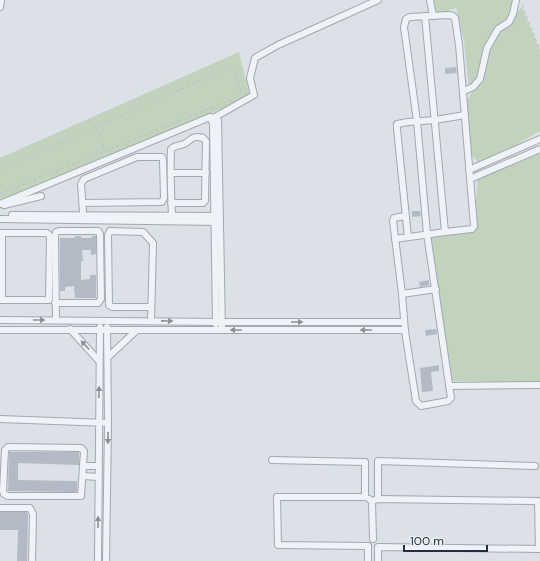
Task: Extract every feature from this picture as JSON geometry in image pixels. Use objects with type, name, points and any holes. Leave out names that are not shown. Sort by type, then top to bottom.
[{"type":"street","points":[[0,7],[1,0]]},
{"type":"street","points":[[0,205],[213,117],[254,95],[250,78],[255,58],[278,45],[378,0]]},
{"type":"street","points":[[430,0],[433,16]]},
{"type":"street","points":[[464,91],[473,87],[480,79],[487,48],[498,29],[509,22],[513,14],[516,0]]},
{"type":"street","points":[[395,239],[427,234],[469,230],[473,228],[464,91],[455,18],[449,15],[407,18],[404,27],[417,121],[427,234],[436,289],[450,400],[426,406],[421,406],[418,404],[404,322],[402,294],[395,239],[393,219],[405,216]]},
{"type":"street","points":[[425,16],[445,232]]},
{"type":"street","points":[[408,237],[396,126],[399,123],[435,120],[465,115]]},
{"type":"street","points":[[213,117],[218,219],[219,330]]},
{"type":"street","points":[[171,203],[203,203],[205,201],[206,141],[204,139],[199,137],[192,138],[184,144],[172,147],[171,203],[172,216]]},
{"type":"street","points":[[469,170],[540,139]]},
{"type":"street","points":[[470,179],[540,149]]},
{"type":"street","points":[[82,203],[162,202],[164,198],[162,157],[137,157],[84,179],[81,184],[82,203],[83,215]]},
{"type":"street","points":[[171,173],[206,172]]},
{"type":"street","points":[[0,205],[41,196]]},
{"type":"street","points":[[0,215],[172,216],[218,219]]},
{"type":"street","points":[[0,219],[218,219]]},
{"type":"street","points":[[56,320],[55,236],[57,220]]},
{"type":"street","points":[[151,307],[112,307],[109,305],[108,235],[110,231],[142,232],[145,233],[152,242],[151,321]]},
{"type":"street","points":[[56,232],[99,232],[101,299],[98,303],[56,303]]},
{"type":"street","points":[[1,233],[49,234],[49,300],[1,300],[1,233]]},
{"type":"street","points":[[402,294],[436,289]]},
{"type":"street","points":[[0,320],[404,322]]},
{"type":"street","points":[[98,561],[100,320]]},
{"type":"street","points":[[106,561],[108,423],[107,320]]},
{"type":"street","points":[[70,329],[100,361]]},
{"type":"street","points":[[0,330],[405,330]]},
{"type":"street","points":[[108,357],[137,330]]},
{"type":"street","points":[[449,386],[540,385]]},
{"type":"street","points":[[0,419],[108,423]]},
{"type":"street","points":[[8,447],[81,448],[84,451],[83,466],[82,494],[79,497],[8,496],[3,493],[5,450],[8,447]]},
{"type":"street","points":[[272,460],[535,466]]},
{"type":"street","points":[[365,462],[365,497]]},
{"type":"street","points":[[368,561],[368,546],[373,539],[378,462]]},
{"type":"street","points":[[83,466],[98,466]]},
{"type":"street","points":[[83,476],[98,477]]},
{"type":"street","points":[[368,546],[278,544],[278,497],[365,497],[375,500],[538,501],[539,549],[378,547]]},
{"type":"street","points":[[0,508],[30,508],[32,510],[32,561]]},
{"type":"street","points":[[373,539],[378,547],[378,561]]},
{"type":"path","points":[[520,0],[540,50]]},
{"type":"path","points":[[0,169],[231,67],[234,68],[241,96],[0,194]]},
{"type":"path","points":[[96,126],[105,151]]},
{"type":"green space","points":[[432,0],[513,0],[514,9],[506,23],[522,7],[540,51],[540,131],[481,165],[468,151],[465,104],[480,79],[482,70],[469,89],[464,42],[456,8],[437,15]],"holes":[[[502,27],[494,36],[483,69],[488,37]]]},
{"type":"green space","points":[[239,52],[250,97],[0,201],[0,158]]},
{"type":"green space","points":[[540,149],[540,382],[452,381],[427,234],[474,226],[478,176]]},
{"type":"building","points":[[456,67],[457,73],[445,74],[445,68]]},
{"type":"building","points":[[412,211],[420,211],[421,216],[412,217]]},
{"type":"building","points":[[75,236],[81,236],[81,238],[92,238],[92,236],[96,236],[96,254],[91,255],[91,250],[82,250],[83,261],[81,261],[81,280],[90,279],[90,275],[96,275],[96,298],[75,298],[74,286],[65,287],[65,291],[60,291],[60,238],[75,238]]},
{"type":"building","points":[[429,280],[429,285],[420,287],[419,282]]},
{"type":"building","points":[[436,329],[437,334],[426,336],[425,330]]},
{"type":"building","points":[[439,365],[439,371],[431,372],[433,391],[422,392],[420,368]]},
{"type":"building","points":[[9,452],[79,452],[79,465],[18,463],[18,480],[77,481],[77,492],[8,491]]},
{"type":"building","points":[[0,512],[27,512],[27,561],[17,561],[18,530],[0,530]]}]
